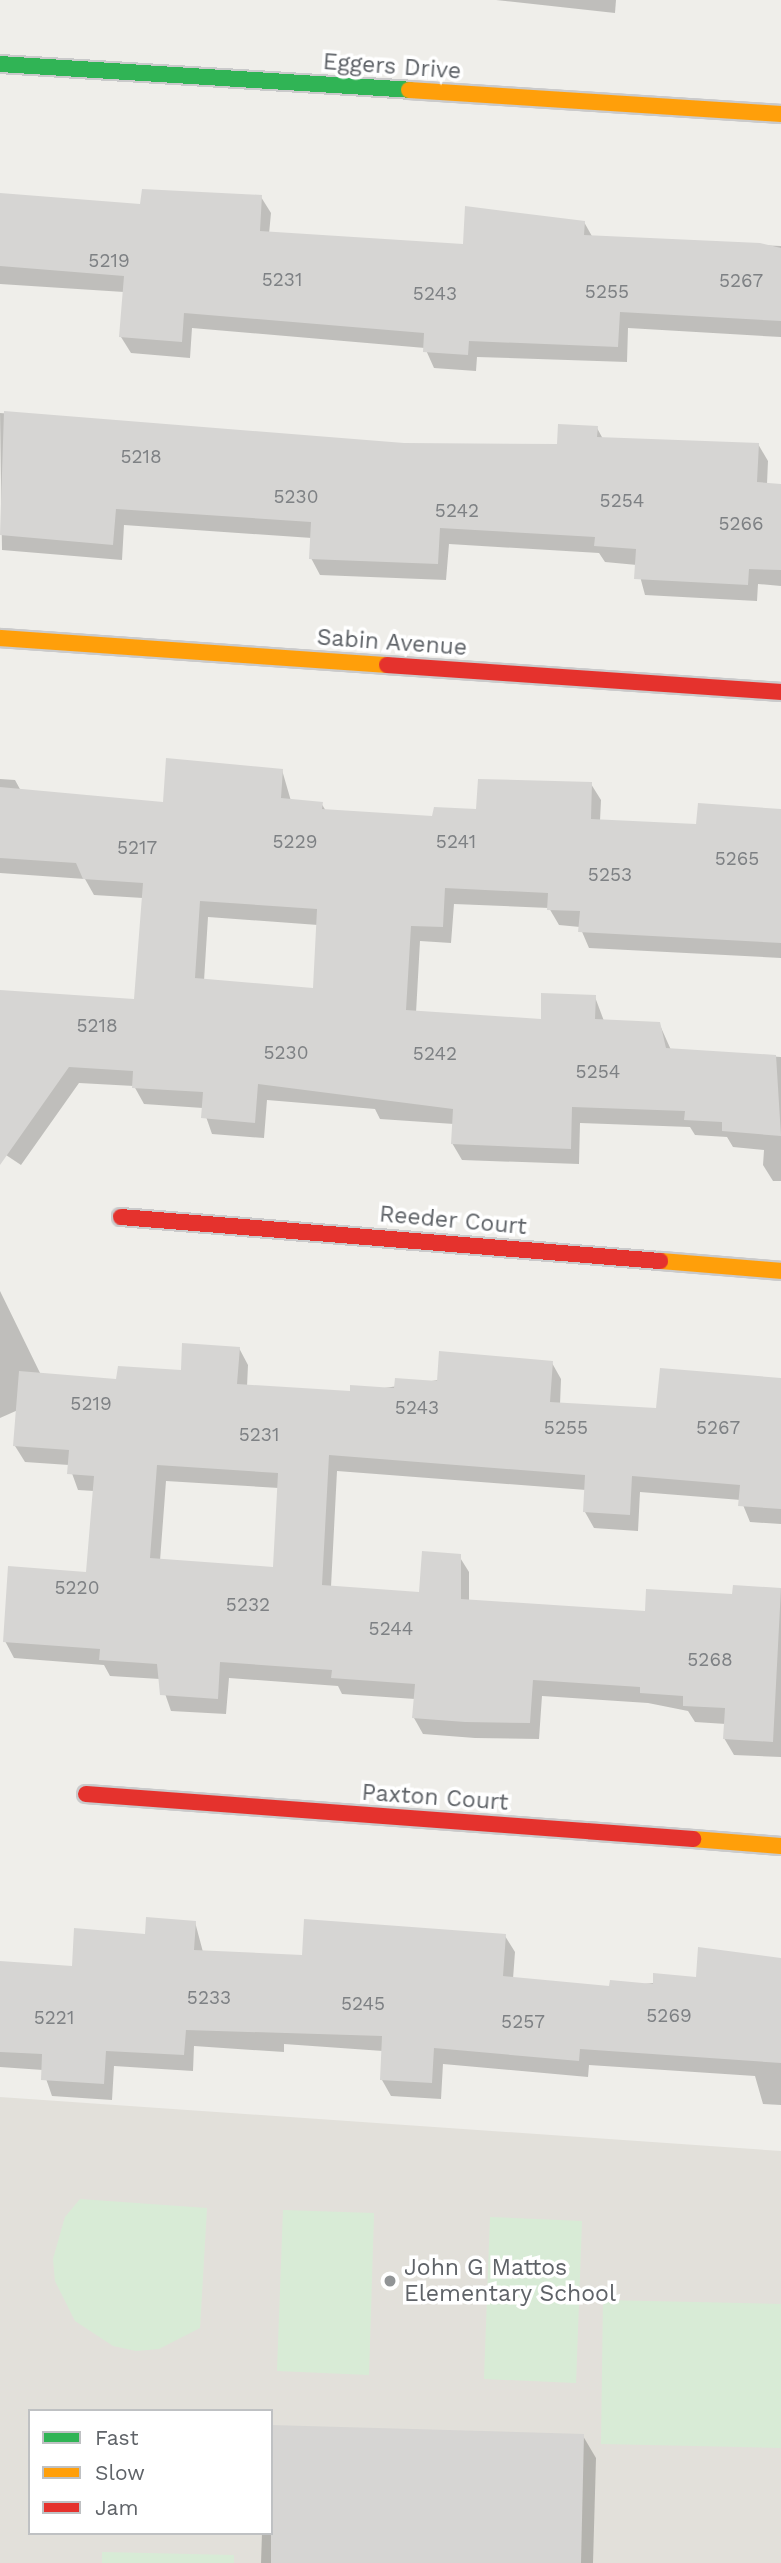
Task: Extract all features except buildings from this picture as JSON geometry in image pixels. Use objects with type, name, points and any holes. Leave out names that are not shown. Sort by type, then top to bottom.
[{"type":"street","name":"Eggers Drive","points":[[0,64],[781,114]]},
{"type":"street","name":"Sabin Avenue","points":[[0,638],[781,692]]},
{"type":"street","name":"Reeder Court","points":[[121,1217],[781,1271]]},
{"type":"street","name":"Paxton Court","points":[[86,1794],[781,1846]]},
{"type":"shaded area","name":"John G Mattos Elementary School","points":[[0,2097],[781,2151],[781,2563],[0,2563]]},
{"type":"green space","points":[[80,2199],[207,2208],[200,2328],[159,2349],[136,2351],[113,2346],[75,2321],[55,2281],[53,2259],[65,2217]]},
{"type":"green space","points":[[283,2210],[374,2213],[369,2375],[277,2371]]},
{"type":"green space","points":[[490,2217],[582,2221],[576,2383],[484,2379]]},
{"type":"green space","points":[[603,2300],[781,2304],[781,2448],[601,2444]]},
{"type":"green space","points":[[102,2552],[234,2555],[234,2563],[102,2563]]},
{"type":"traffic: fast","points":[[0,64],[409,90]]},
{"type":"traffic: slow","points":[[409,90],[781,114]]},
{"type":"traffic: slow","points":[[0,638],[387,665]]},
{"type":"traffic: slow","points":[[660,1261],[781,1271]]},
{"type":"traffic: slow","points":[[693,1839],[781,1846]]},
{"type":"traffic: jam","points":[[387,665],[781,692]]},
{"type":"traffic: jam","points":[[121,1217],[660,1261]]},
{"type":"traffic: jam","points":[[86,1794],[693,1839]]},
{"type":"place","name":"John G Mattos Elementary School","points":[[390,2281]]}]
